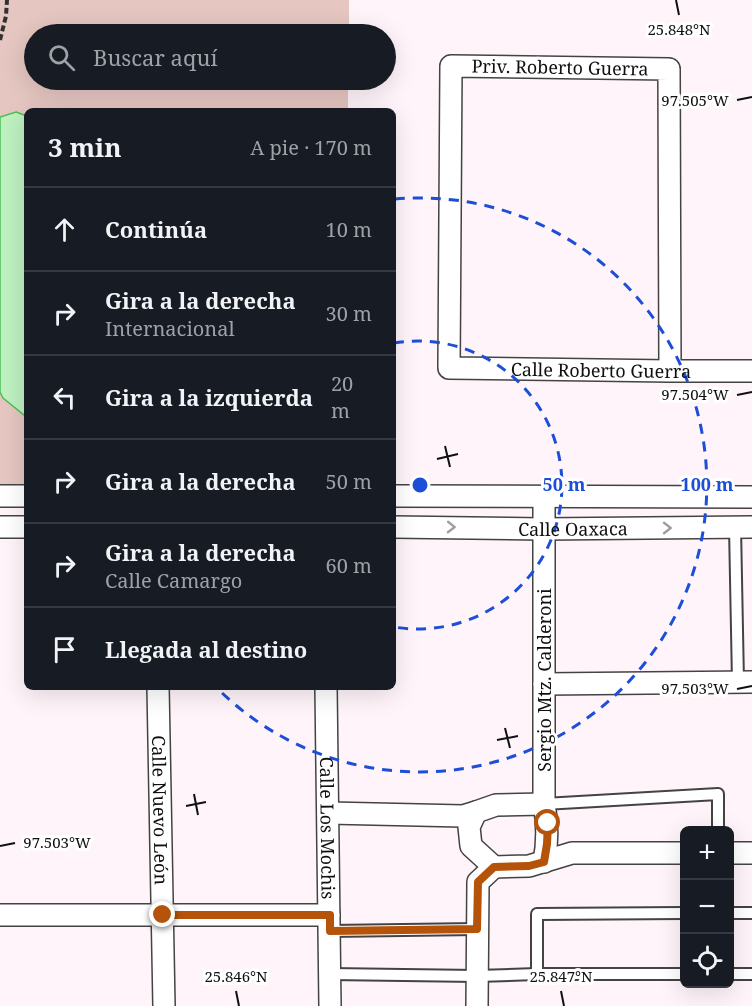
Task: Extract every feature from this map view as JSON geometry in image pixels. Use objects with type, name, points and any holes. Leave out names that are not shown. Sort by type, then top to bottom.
[{"type":"street","name":"Priv. Roberto Guerra","points":[[449,368],[451,66],[669,69],[670,371]]},
{"type":"street","name":"Calle Roberto Guerra","points":[[449,368],[752,371]]},
{"type":"street","points":[[0,496],[24,496]]},
{"type":"street","points":[[396,496],[752,497]]},
{"type":"street","name":"Sergio Mtz. Calderoni","points":[[544,497],[544,804],[548,823],[544,862]]},
{"type":"street","points":[[0,527],[24,527]]},
{"type":"street","name":"Calle Oaxaca","points":[[396,527],[543,529],[743,527]]},
{"type":"street","points":[[544,684],[745,682]]},
{"type":"street","name":"Calle Nuevo León","points":[[158,690],[164,1006]]},
{"type":"street","name":"Calle Los Mochis","points":[[326,690],[330,1006]]},
{"type":"street","points":[[328,813],[463,816],[496,805],[544,804]]},
{"type":"street","points":[[476,812],[469,827],[471,846],[494,867]]},
{"type":"street","points":[[477,1006],[478,882],[494,867],[529,866],[572,853],[680,853]]},
{"type":"street","points":[[734,853],[752,853]]},
{"type":"street","points":[[0,915],[163,915],[330,923]]},
{"type":"lane","points":[[743,527],[745,682]]},
{"type":"lane","points":[[544,804],[718,794],[718,826]]},
{"type":"lane","points":[[537,974],[537,914],[680,913]]},
{"type":"lane","points":[[734,913],[752,913]]},
{"type":"lane","points":[[330,923],[477,929]]},
{"type":"lane","points":[[330,974],[477,976],[680,974]]},
{"type":"lane","points":[[734,974],[752,974]]},
{"type":"path","points":[[0,40],[8,0]]},
{"type":"shaded area","points":[[0,0],[349,0],[349,24],[24,24],[24,90],[348,90],[348,108],[24,108],[24,485],[0,484]]},
{"type":"shaded area","points":[[16,112],[24,115],[24,415],[3,398],[0,392],[0,117]]},
{"type":"route","points":[[163,915],[330,915],[330,931],[477,929],[478,882],[494,867],[529,866],[544,862],[548,823]]}]
